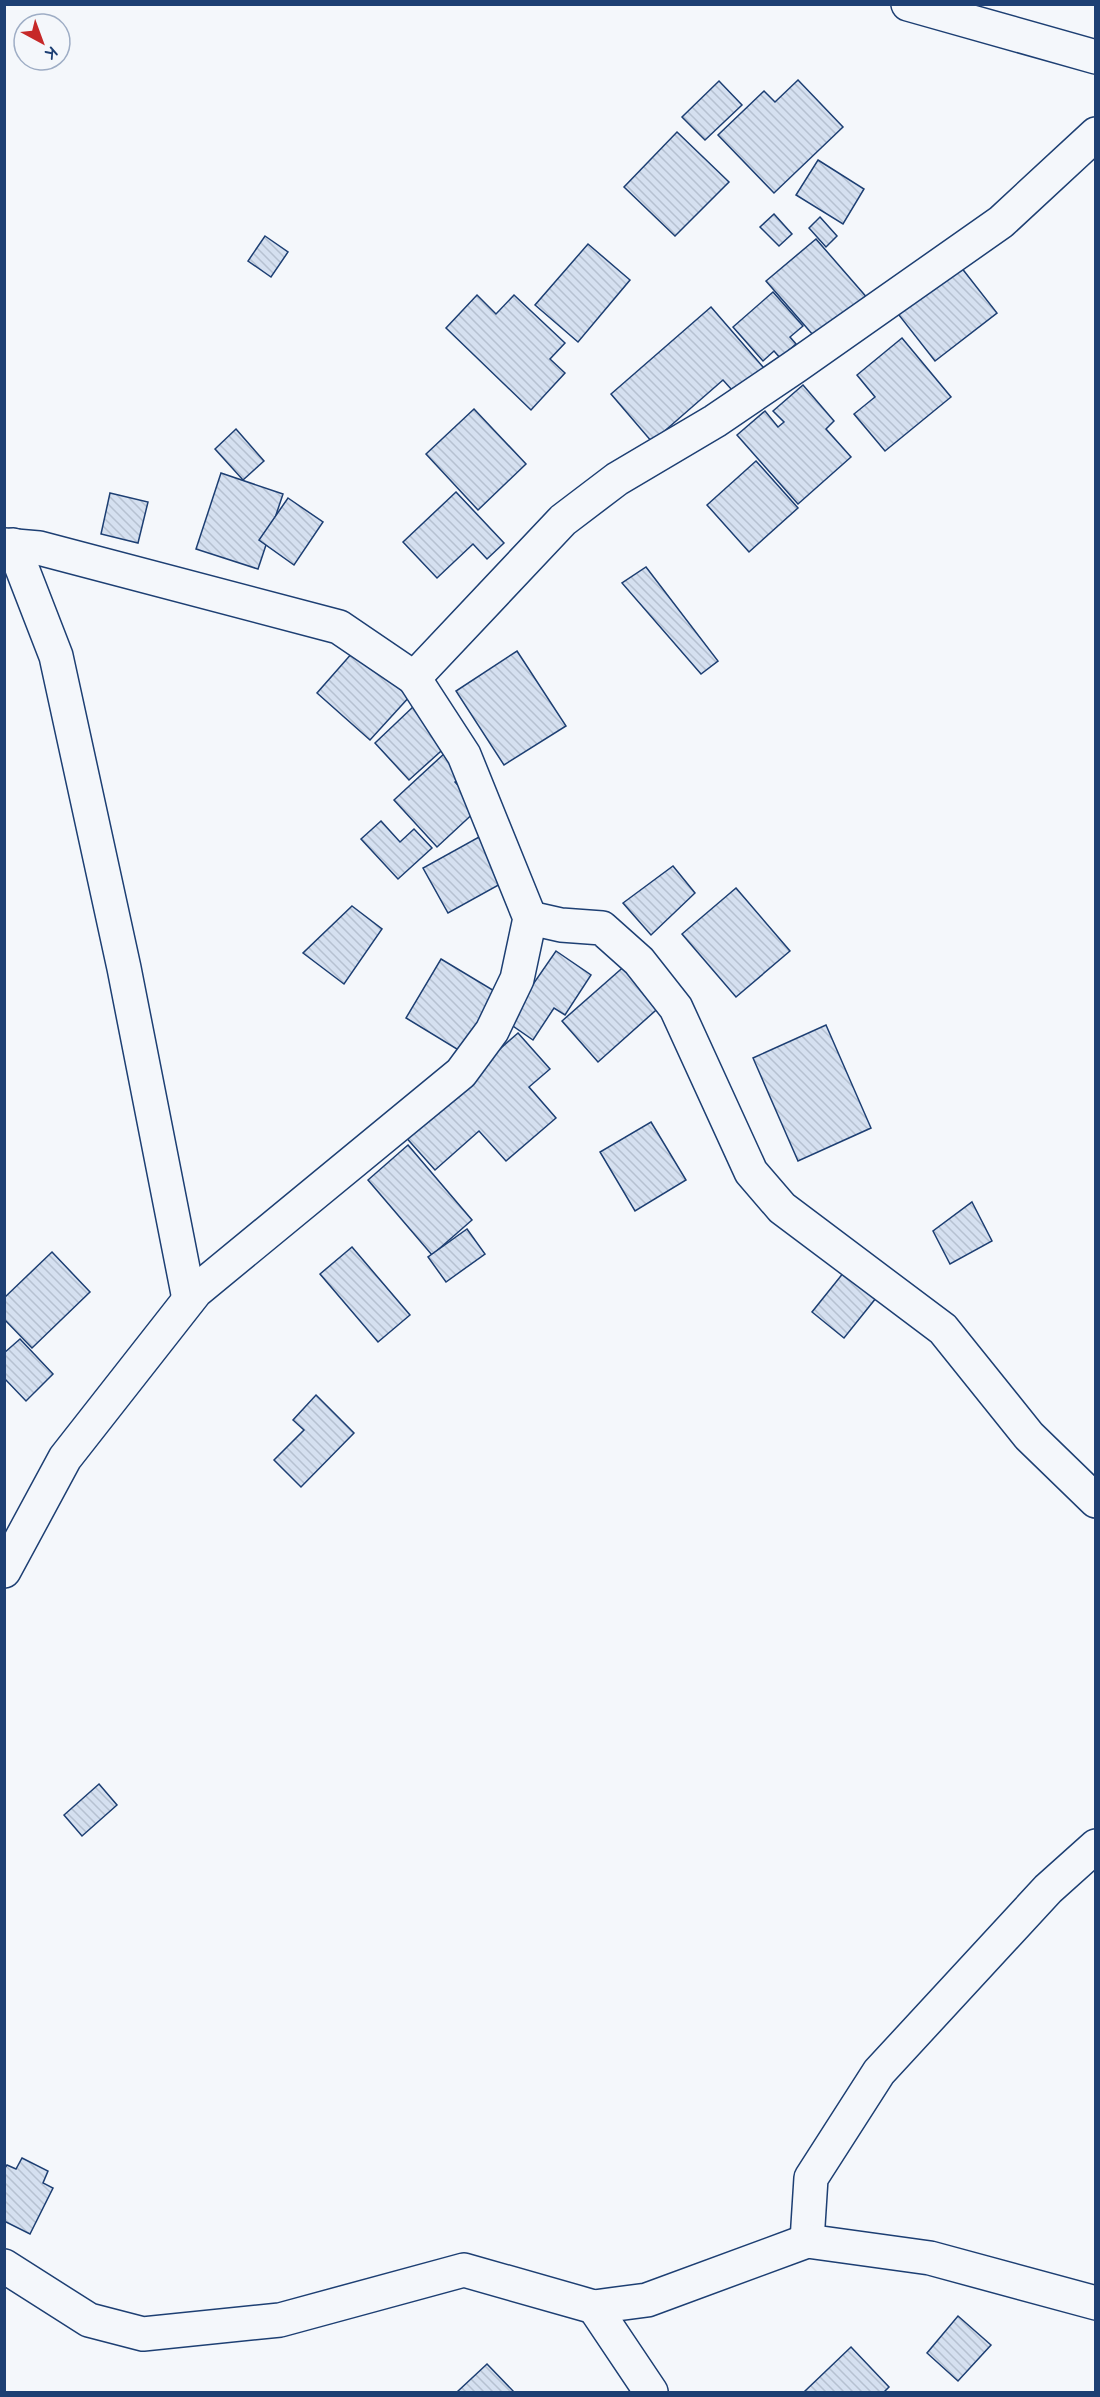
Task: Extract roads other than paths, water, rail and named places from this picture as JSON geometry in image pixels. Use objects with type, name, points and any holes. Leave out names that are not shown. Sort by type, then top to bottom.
[{"type":"street","points":[[908,4],[1095,57]]},
{"type":"street","points":[[414,678],[562,520],[616,479],[715,421],[1001,222],[1095,134]]},
{"type":"street","points":[[4,1571],[65,1458],[196,1291],[461,1073],[492,1031],[517,979],[530,918],[464,755],[414,678],[339,627],[39,548],[9,545],[56,656],[124,968],[189,1299]]},
{"type":"street","points":[[530,918],[561,925],[602,928],[639,960],[676,1008],[751,1172],[782,1208],[943,1329],[1029,1436],[1095,1501]]},
{"type":"street","points":[[807,2241],[811,2178],[879,2072],[1048,1889],[1095,1846]]},
{"type":"street","points":[[4,2265],[89,2320],[143,2334],[280,2320],[464,2270],[594,2307],[646,2300],[807,2241],[930,2258],[1095,2303]]},
{"type":"street","points":[[594,2307],[651,2392]]}]
